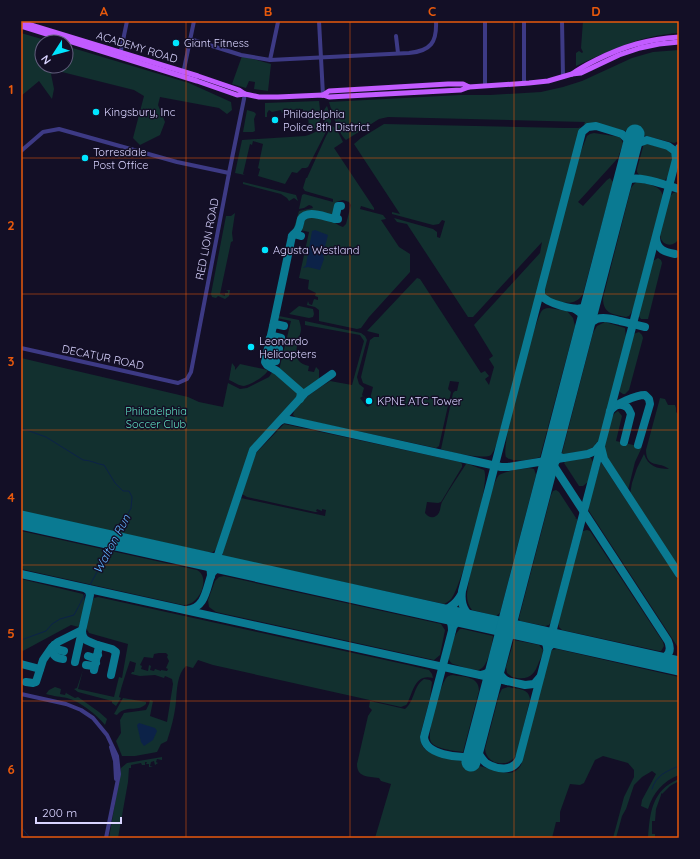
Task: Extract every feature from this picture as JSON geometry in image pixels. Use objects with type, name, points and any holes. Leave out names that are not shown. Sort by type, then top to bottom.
[{"type":"main road","name":"ACADEMY ROAD","points":[[21,22],[120,55]]},
{"type":"main road","name":"ACADEMY ROAD","points":[[21,26],[183,74],[237,95],[245,94],[278,98],[323,95],[329,97],[461,90],[469,87],[548,81],[572,74],[581,74],[619,55],[640,48],[679,42]]},
{"type":"main road","name":"ACADEMY ROAD","points":[[572,74],[579,68],[637,43],[679,36]]},
{"type":"street","points":[[120,55],[127,21]]},
{"type":"street","points":[[183,74],[194,21]]},
{"type":"street","points":[[319,21],[323,95]]},
{"type":"street","points":[[190,39],[241,55],[270,60],[418,52],[431,46],[436,34],[436,21]]},
{"type":"street","points":[[485,86],[486,21]]},
{"type":"street","points":[[524,21],[524,84]]},
{"type":"street","points":[[562,21],[563,77]]},
{"type":"street","points":[[270,60],[278,22]]},
{"type":"street","points":[[396,36],[398,53]]},
{"type":"street","name":"RED LION ROAD","points":[[180,383],[187,379],[192,372],[245,94]]},
{"type":"street","points":[[21,152],[43,132],[59,128],[177,162],[229,174]]},
{"type":"street","name":"DECATUR ROAD","points":[[21,348],[180,383]]},
{"type":"street","points":[[21,694],[66,704],[81,710],[93,718],[107,735],[115,748],[119,762],[119,774],[106,838]]},
{"type":"street","points":[[107,735],[114,755],[116,767],[115,790]]},
{"type":"green space","points":[[583,21],[679,21],[679,33],[665,34],[638,40],[613,49],[576,66],[576,53],[579,51],[582,53],[583,52],[581,48]]},
{"type":"green space","points":[[21,33],[34,37],[34,74],[51,74],[54,89],[52,99],[39,81],[21,96]]},
{"type":"green space","points":[[74,48],[189,83],[231,102],[232,110],[227,114],[219,108],[160,97],[158,105],[165,122],[160,135],[140,145],[133,138],[144,96],[134,90],[70,74],[74,74]]},
{"type":"green space","points":[[679,50],[679,141],[674,143],[594,123],[585,125],[585,122],[388,117],[379,119],[346,140],[338,128],[329,102],[541,92],[582,81],[632,58],[653,52]]},
{"type":"green space","points":[[242,56],[271,64],[268,91],[254,89],[255,82],[249,81],[246,88],[232,84]]},
{"type":"green space","points":[[319,101],[320,120],[317,127],[314,129],[309,128],[308,116],[307,113],[303,112],[303,109],[286,110],[286,112],[282,113],[281,110],[272,112],[269,110],[267,117],[265,117],[265,103]]},
{"type":"green space","points":[[327,106],[331,122],[308,167],[302,168],[297,173],[292,172],[285,184],[258,176],[260,169],[258,168],[263,144],[253,141],[252,145],[250,144],[243,174],[245,175],[235,173],[242,140],[305,136],[315,132],[323,125],[323,114]]},
{"type":"green space","points":[[247,110],[256,114],[254,119],[255,131],[253,132],[243,132]]},
{"type":"green space","points":[[384,124],[566,128],[580,127],[581,129],[498,440],[491,455],[482,457],[458,454],[441,449],[453,393],[457,391],[459,382],[450,381],[448,389],[451,392],[439,446],[436,448],[296,418],[293,415],[298,405],[330,381],[352,385],[364,341],[360,335],[305,325],[305,321],[361,333],[365,336],[367,340],[357,377],[359,384],[364,388],[363,396],[360,398],[368,407],[371,404],[370,399],[373,387],[363,383],[361,377],[370,340],[374,337],[379,337],[379,334],[367,331],[417,278],[420,279],[481,373],[485,371],[489,376],[485,379],[489,385],[494,367],[489,359],[493,356],[474,325],[540,253],[542,242],[473,317],[468,317],[407,224],[397,222],[394,218],[433,229],[437,232],[437,237],[440,238],[445,221],[442,220],[439,224],[433,225],[392,214],[392,212],[400,214],[354,144]]},
{"type":"green space","points":[[332,126],[336,128],[343,142],[334,148],[374,210],[361,206],[360,209],[383,215],[386,219],[381,220],[399,247],[410,254],[410,272],[369,317],[361,328],[357,329],[319,321],[319,310],[315,307],[307,305],[308,301],[309,304],[312,305],[314,299],[318,300],[318,297],[315,296],[316,293],[308,289],[309,280],[299,278],[309,232],[300,230],[304,219],[308,216],[320,217],[330,220],[343,227],[346,224],[351,205],[349,202],[343,200],[336,202],[332,217],[314,213],[306,214],[299,222],[297,229],[294,228],[299,211],[313,208],[309,205],[299,209],[302,195],[304,194],[333,202],[333,199],[305,191],[303,188],[306,178]]},
{"type":"green space","points":[[594,133],[620,137],[623,143],[618,158],[578,202],[583,206],[607,180],[610,178],[613,182],[583,294],[576,301],[567,303],[547,298],[544,291],[578,159],[587,136]]},
{"type":"green space","points":[[644,143],[666,149],[671,152],[673,158],[668,177],[664,181],[640,176],[637,172]]},
{"type":"green space","points":[[243,182],[296,195],[298,201],[294,198],[289,201],[281,194],[243,184]]},
{"type":"green space","points":[[637,182],[657,187],[662,192],[663,196],[633,310],[629,316],[626,317],[613,314],[607,310],[603,303],[603,298],[631,188]]},
{"type":"green space","points":[[677,192],[679,193],[679,237],[675,243],[669,245],[661,239],[660,231],[670,196]]},
{"type":"green space","points":[[235,213],[232,233],[233,241],[231,242],[220,294],[225,296],[225,293],[228,293],[226,290],[230,290],[229,296],[225,299],[218,296],[216,298],[212,297],[211,294],[226,216],[231,216]]},
{"type":"green space","points":[[658,258],[662,263],[648,319],[641,319],[638,315],[653,261]]},
{"type":"green space","points":[[299,306],[313,309],[313,317],[309,318],[289,314]]},
{"type":"green space","points":[[549,308],[567,311],[573,318],[575,326],[540,457],[527,460],[509,459],[506,457],[505,448],[518,386],[537,322],[542,311]]},
{"type":"green space","points":[[277,316],[299,320],[301,330],[296,351],[299,361],[309,366],[308,371],[314,372],[316,367],[319,370],[319,379],[302,391],[279,370],[291,321],[277,318]]},
{"type":"green space","points":[[605,322],[625,328],[626,338],[599,441],[595,444],[595,446],[587,451],[563,454],[562,453],[593,333],[597,326]]},
{"type":"green space","points":[[639,332],[643,338],[629,390],[623,394],[620,392],[619,388],[633,335]]},
{"type":"green space","name":"Philadelphia Soccer Club","points":[[21,358],[188,397],[199,402],[223,407],[228,383],[240,389],[247,388],[269,377],[273,371],[297,391],[297,396],[250,448],[216,549],[213,552],[207,552],[21,511]]},
{"type":"green space","points":[[232,363],[235,370],[240,364],[268,370],[258,380],[242,386],[229,380]]},
{"type":"green space","points":[[660,398],[665,399],[668,405],[675,405],[676,412],[679,415],[679,568],[630,494],[637,468],[644,454],[648,461],[654,466],[669,469],[654,464],[648,460],[646,450]]},
{"type":"green space","points":[[618,411],[622,416],[616,441],[642,447],[635,462],[628,490],[612,469],[606,457],[605,451],[605,440],[610,422],[613,415]]},
{"type":"green space","points":[[284,424],[460,462],[462,467],[441,502],[427,502],[425,513],[431,517],[438,515],[442,502],[466,464],[484,470],[485,478],[480,511],[469,553],[457,587],[453,596],[448,602],[444,604],[223,556],[223,551],[241,498],[325,516],[326,510],[322,509],[322,511],[317,509],[316,511],[318,512],[315,512],[247,497],[242,494],[256,453]]},
{"type":"green space","points":[[591,458],[593,462],[588,482],[583,486],[579,486],[564,463],[566,461]]},
{"type":"green space","points":[[601,462],[679,581],[679,649],[589,511],[589,503]]},
{"type":"green space","points":[[529,468],[534,469],[536,475],[500,613],[496,616],[472,610],[467,600],[468,587],[485,513],[495,482],[499,475],[514,470]]},
{"type":"green space","points":[[556,490],[559,492],[577,519],[577,522],[551,622],[549,625],[545,626],[520,621],[519,618],[553,491]]},
{"type":"green space","points":[[21,531],[197,570],[203,579],[202,590],[194,601],[183,605],[21,569]]},
{"type":"green space","points":[[583,531],[590,531],[663,642],[664,646],[661,651],[562,630],[559,627],[558,622],[581,534]]},
{"type":"green space","points":[[224,576],[441,624],[445,630],[440,655],[434,660],[216,612],[209,607],[208,600],[215,581],[219,577]]},
{"type":"green space","points":[[21,579],[83,594],[85,601],[79,627],[71,625],[21,652]]},
{"type":"green space","points":[[98,597],[408,665],[429,670],[433,678],[422,678],[418,681],[407,704],[401,707],[213,665],[198,660],[193,668],[186,666],[181,673],[178,682],[174,716],[167,741],[161,744],[157,752],[135,756],[122,756],[116,741],[121,733],[120,720],[124,713],[146,710],[150,700],[153,701],[150,716],[167,722],[173,684],[172,679],[165,676],[164,678],[155,675],[140,676],[131,674],[134,672],[136,663],[130,661],[119,697],[121,698],[116,706],[112,703],[112,701],[78,692],[74,689],[77,688],[83,670],[78,689],[114,697],[119,677],[122,678],[128,644],[89,633],[86,628],[94,598]],"holes":[[[166,653],[169,661],[166,668],[168,669],[167,671],[155,669],[154,671],[150,670],[151,666],[149,665],[148,671],[141,669],[142,666],[140,665],[144,657],[153,658],[154,654]]]},
{"type":"green space","points":[[460,629],[493,636],[489,656],[481,669],[469,669],[451,663],[449,659],[449,652]]},
{"type":"green space","points":[[514,640],[539,645],[543,650],[542,656],[535,671],[526,678],[512,677],[507,673],[506,667]]},
{"type":"green space","points":[[557,649],[679,677],[679,775],[659,788],[648,809],[641,806],[642,800],[656,774],[652,771],[642,777],[634,785],[626,809],[622,816],[616,838],[613,838],[624,797],[634,777],[634,770],[628,763],[603,756],[595,760],[584,783],[580,785],[570,784],[560,812],[560,822],[556,822],[552,838],[375,838],[391,784],[381,781],[379,778],[364,776],[357,769],[368,716],[372,710],[369,707],[370,701],[405,709],[411,702],[420,682],[424,679],[430,680],[432,682],[430,698],[420,736],[424,748],[431,753],[502,772],[513,772],[521,765],[549,655],[552,650]]},
{"type":"green space","points":[[452,675],[474,680],[479,691],[463,752],[437,746],[431,742],[430,737],[434,709],[441,689],[447,677]]},
{"type":"green space","points":[[55,687],[61,689],[60,694],[65,695],[67,690],[66,693],[75,698],[78,697],[99,712],[107,719],[105,725],[93,713],[78,702],[67,698],[46,694],[49,690]]},
{"type":"green space","points":[[508,687],[525,691],[529,695],[530,699],[517,754],[509,762],[498,763],[489,759],[485,749],[499,695],[502,689]]},
{"type":"green space","points":[[123,698],[146,702],[146,704],[143,707],[124,710],[117,715],[114,714]]},
{"type":"green space","points":[[162,757],[162,760],[157,759],[156,762],[158,763],[155,765],[154,761],[151,762],[150,766],[153,767],[149,767],[149,764],[146,764],[147,762],[145,762],[145,765],[142,765],[141,763],[131,765],[131,768],[129,768],[118,838],[109,838],[121,768],[127,763]]},
{"type":"green space","points":[[679,779],[679,781],[670,786],[662,794],[661,793],[656,809],[655,821],[652,821],[652,834],[655,834],[655,838],[648,838],[650,819],[654,803],[663,789]]},
{"type":"water","points":[[315,230],[328,235],[323,254],[324,259],[320,270],[308,267],[303,268],[306,265],[312,231]]},
{"type":"water","points":[[139,723],[155,728],[157,731],[153,740],[144,746],[141,742],[137,725]]},
{"type":"waterway","name":"Walton Run","points":[[21,428],[46,437],[83,460],[104,465],[115,483],[123,491],[129,491],[132,497],[131,508],[74,615],[60,619],[52,624],[46,631],[21,640]]},
{"type":"waterway","points":[[652,789],[659,777],[679,766]]},
{"type":"waterway","name":"Walton Run","points":[[21,827],[30,838]]},
{"type":"taxiway","points":[[478,621],[473,619],[464,609],[462,591],[582,132],[588,127],[596,126],[622,134],[633,145],[647,140],[668,146],[675,151],[676,159]]},
{"type":"taxiway","points":[[475,747],[484,761],[495,767],[509,768],[519,759],[679,148]]},
{"type":"taxiway","points":[[619,198],[623,185],[630,179],[644,179],[679,189]]},
{"type":"taxiway","points":[[335,219],[338,206],[341,206]]},
{"type":"taxiway","points":[[292,236],[298,230],[301,219],[308,214],[338,219]]},
{"type":"taxiway","points":[[273,326],[292,236],[294,234],[301,236]]},
{"type":"taxiway","points":[[656,238],[658,245],[662,250],[675,254]]},
{"type":"taxiway","points":[[541,291],[541,295],[544,298],[555,304],[568,308],[585,307],[592,297]]},
{"type":"taxiway","points":[[575,309],[582,314],[585,325]]},
{"type":"taxiway","points":[[582,337],[585,330],[593,321],[602,318],[613,319],[645,327]]},
{"type":"taxiway","points":[[284,326],[275,324],[273,326],[265,362],[301,392],[300,399]]},
{"type":"taxiway","points":[[270,338],[273,336],[281,338]]},
{"type":"taxiway","points":[[268,349],[270,347],[279,349]]},
{"type":"taxiway","points":[[271,367],[269,360],[276,361]]},
{"type":"taxiway","points":[[205,561],[213,559],[218,555],[253,450],[305,393],[332,374]]},
{"type":"taxiway","points":[[610,411],[626,400],[645,395],[649,399],[650,404],[638,445]]},
{"type":"taxiway","points":[[618,405],[623,405],[626,407],[631,414],[624,442]]},
{"type":"taxiway","points":[[280,421],[284,419],[289,420],[501,467],[588,454],[595,451],[600,445]]},
{"type":"taxiway","points":[[554,443],[558,456],[563,458]]},
{"type":"taxiway","points":[[601,447],[604,459],[679,574]]},
{"type":"taxiway","points":[[550,460],[668,641],[670,650],[666,656],[663,658],[650,660]]},
{"type":"taxiway","points":[[545,478],[550,468],[556,461]]},
{"type":"taxiway","points":[[199,560],[208,566],[211,570],[211,576]]},
{"type":"taxiway","points":[[187,610],[193,608],[202,601],[212,573],[216,569],[220,567],[231,567]]},
{"type":"taxiway","points":[[21,574],[525,685],[534,684],[540,677]]},
{"type":"taxiway","points":[[75,662],[90,595],[89,591],[86,589]]},
{"type":"taxiway","points":[[435,612],[450,607],[461,595]]},
{"type":"taxiway","points":[[437,612],[448,618],[451,623],[452,630]]},
{"type":"taxiway","points":[[471,620],[460,620],[456,622],[453,627],[424,737],[426,743],[436,752],[451,756],[472,757]]},
{"type":"taxiway","points":[[26,682],[36,682],[43,660],[52,647],[58,642],[82,630]]},
{"type":"taxiway","points":[[82,631],[82,635],[86,640],[99,646],[94,670]]},
{"type":"taxiway","points":[[529,633],[543,639],[547,648]]},
{"type":"taxiway","points":[[548,648],[554,642],[566,641]]},
{"type":"taxiway","points":[[57,643],[55,646],[56,649],[64,651]]},
{"type":"taxiway","points":[[54,645],[54,655],[63,659]]},
{"type":"taxiway","points":[[98,645],[112,649],[116,652],[111,675]]},
{"type":"taxiway","points":[[88,656],[94,658],[98,655]]},
{"type":"taxiway","points":[[481,675],[488,673],[496,664],[498,658],[499,671],[507,681]]},
{"type":"taxiway","points":[[86,665],[93,666],[96,663]]},
{"type":"taxiway","points":[[21,664],[40,669]]},
{"type":"runway","points":[[471,762],[635,134]]},
{"type":"runway","points":[[21,520],[679,666]]},
{"type":"place","name":"Giant Fitness","points":[[176,43]]},
{"type":"place","name":"Kingsbury, Inc","points":[[96,112]]},
{"type":"place","name":"Philadelphia Police 8th District","points":[[275,120]]},
{"type":"place","name":"Torresdale Post Office","points":[[85,158]]},
{"type":"place","name":"Agusta Westland","points":[[265,250]]},
{"type":"place","name":"Leonardo Helicopters","points":[[251,347]]},
{"type":"place","name":"KPNE ATC Tower","points":[[369,401]]}]
